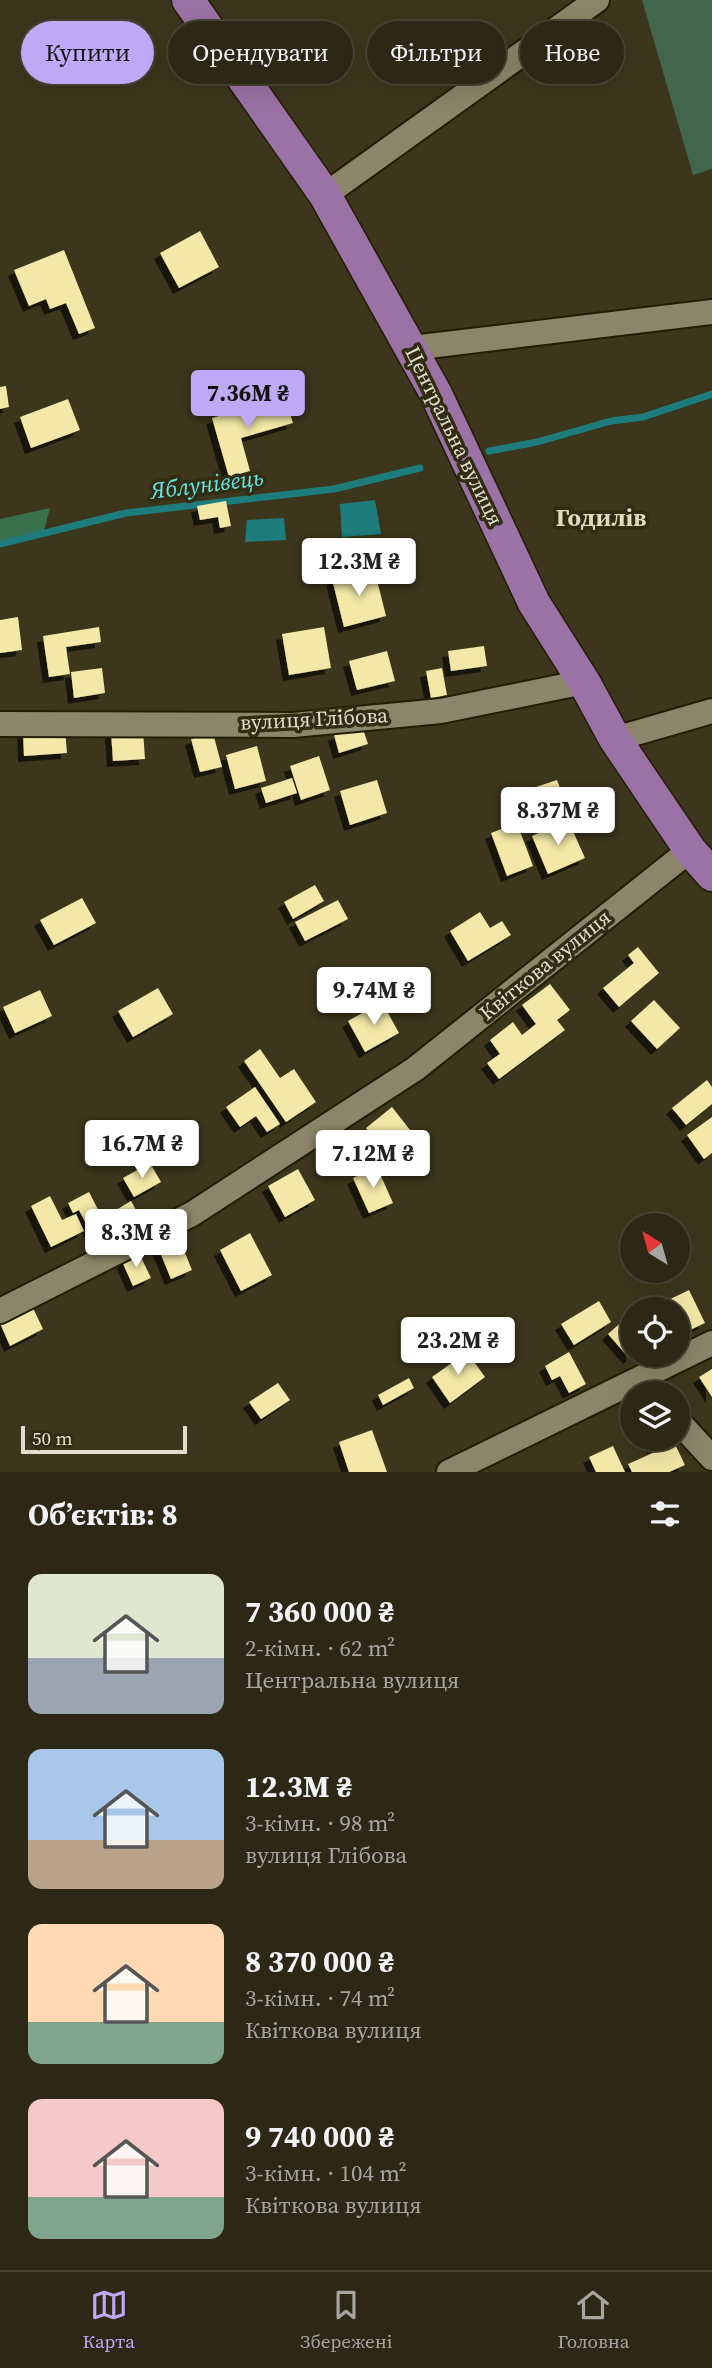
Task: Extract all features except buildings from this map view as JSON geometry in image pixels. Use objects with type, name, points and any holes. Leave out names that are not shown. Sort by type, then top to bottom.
[{"type":"main road","name":"Центральна вулиця","points":[[188,0],[325,195],[436,394],[534,603],[584,682],[615,739],[690,850],[712,875]]},
{"type":"street","points":[[325,195],[597,0]]},
{"type":"street","points":[[412,348],[712,312]]},
{"type":"street","name":"вулиця Глібова","points":[[0,724],[293,725],[441,711],[584,682]]},
{"type":"street","points":[[615,739],[712,711]]},
{"type":"street","name":"Квіткова вулиця","points":[[0,1311],[192,1214],[415,1069],[690,850]]},
{"type":"street","points":[[653,1381],[712,1343]]},
{"type":"street","points":[[449,1472],[620,1397]]},
{"type":"street","points":[[690,1434],[712,1458]]},
{"type":"green space","points":[[642,0],[712,0],[712,169],[693,175]]},
{"type":"green space","points":[[50,508],[44,531],[0,544],[0,519]]},
{"type":"water","points":[[375,500],[381,534],[342,537],[340,504]]},
{"type":"water","points":[[284,518],[286,540],[245,542],[247,520]]},
{"type":"waterway","name":"Яблунівець","points":[[489,451],[537,442],[611,421],[643,417],[712,394]]},
{"type":"waterway","name":"Яблунівець","points":[[0,544],[126,513],[334,489],[420,468]]},
{"type":"district","name":"Годилів","points":[[601,518]]}]
